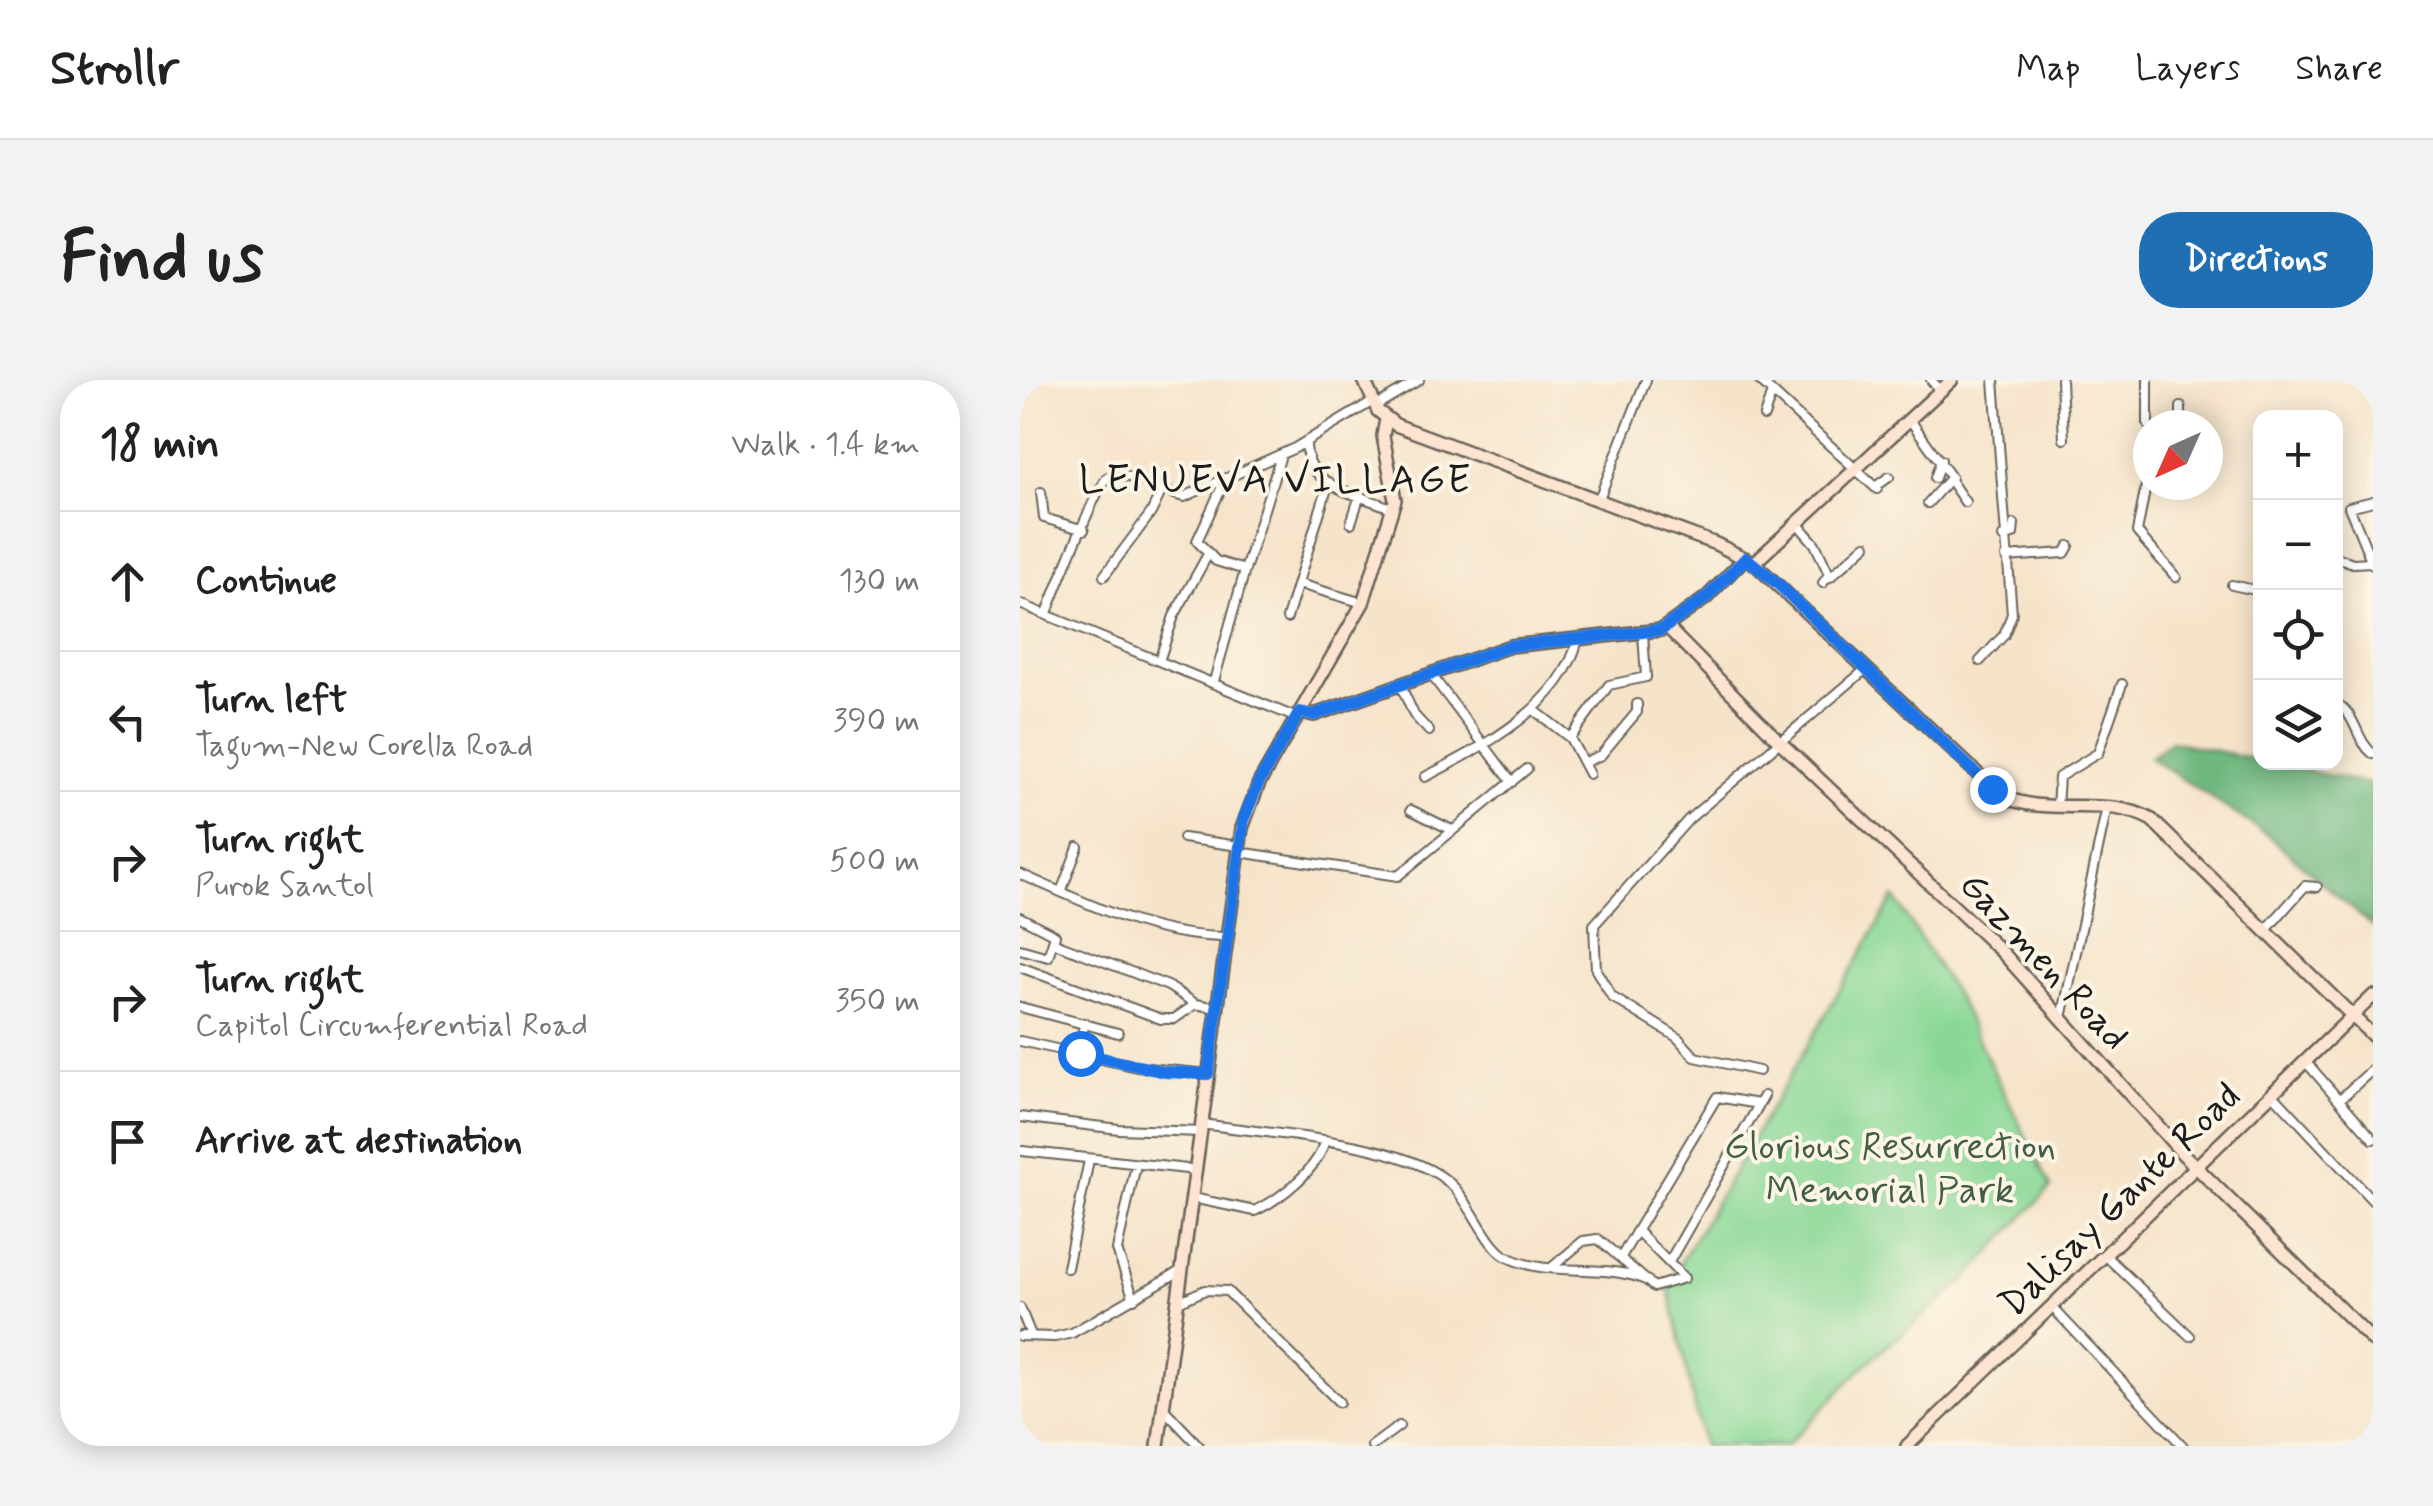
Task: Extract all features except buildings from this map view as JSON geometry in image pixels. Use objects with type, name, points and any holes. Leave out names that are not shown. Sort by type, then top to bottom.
[{"type":"main road","points":[[1364,380],[1374,404],[1386,419],[1750,561],[2000,795],[2030,806],[2130,809],[2160,826],[2373,1036]]},
{"type":"main road","points":[[1298,715],[1314,715],[1520,644],[1643,634],[1667,627],[1796,522],[1952,380]]},
{"type":"main road","points":[[1158,1446],[1239,849],[1250,800],[1363,603],[1394,509],[1396,487],[1383,436],[1386,419]]},
{"type":"main road","name":"Gazmen Road","points":[[1667,627],[1780,742],[2003,953],[2196,1168],[2373,1341]]},
{"type":"main road","name":"Dalisay Gante Road","points":[[1907,1446],[2373,996]]},
{"type":"street","points":[[1047,613],[1084,530],[1098,484],[1104,478],[1118,476],[1184,497],[1306,442],[1419,380]]},
{"type":"street","points":[[1598,501],[1646,380]]},
{"type":"street","points":[[1759,380],[1876,488],[1889,476]]},
{"type":"street","points":[[1930,380],[1941,391]]},
{"type":"street","points":[[1980,660],[2011,622],[1994,380]]},
{"type":"street","points":[[2061,380],[2064,440]]},
{"type":"street","points":[[2148,380],[2148,410]]},
{"type":"street","points":[[1764,416],[1772,392]]},
{"type":"street","points":[[1910,420],[1965,502]]},
{"type":"street","points":[[1306,442],[1308,466],[1329,482],[1394,509]]},
{"type":"street","points":[[1214,681],[1281,454]]},
{"type":"street","points":[[1935,478],[1940,460]]},
{"type":"street","points":[[1226,478],[1197,537],[1208,556],[1245,570]]},
{"type":"street","points":[[1928,503],[1950,480]]},
{"type":"street","points":[[1287,618],[1329,482]]},
{"type":"street","points":[[1104,576],[1151,514],[1162,490]]},
{"type":"street","points":[[1041,492],[1044,518],[1084,530]]},
{"type":"street","points":[[1351,524],[1360,495]]},
{"type":"street","points":[[2143,500],[2137,532],[2176,577]]},
{"type":"street","points":[[2343,559],[2372,564],[2350,507],[2373,502]]},
{"type":"street","points":[[1796,522],[1814,544],[1827,580],[1866,545]]},
{"type":"street","points":[[2003,537],[2013,534],[2014,524]]},
{"type":"street","points":[[2006,557],[2064,554],[2069,546]]},
{"type":"street","points":[[1160,658],[1170,624],[1208,556]]},
{"type":"street","points":[[1299,584],[1363,603]]},
{"type":"street","points":[[2232,584],[2256,590]]},
{"type":"street","points":[[1020,604],[1298,715]]},
{"type":"street","points":[[1570,738],[1609,685],[1646,678],[1643,634]]},
{"type":"street","points":[[1425,777],[1482,747],[1534,710],[1578,639]]},
{"type":"street","points":[[1759,1071],[1695,1057],[1677,1038],[1612,998],[1596,970],[1594,924],[1689,819],[1866,670]]},
{"type":"street","points":[[1430,672],[1482,747],[1512,782]]},
{"type":"street","points":[[1400,684],[1414,715],[1428,731]]},
{"type":"street","points":[[2057,807],[2059,777],[2098,754],[2122,684]]},
{"type":"street","points":[[1450,701],[1463,696]]},
{"type":"street","points":[[1585,762],[1601,755],[1637,712],[1637,704]]},
{"type":"street","points":[[2343,707],[2349,711],[2364,746],[2373,754]]},
{"type":"street","points":[[1534,710],[1570,738],[1589,774]]},
{"type":"street","points":[[1183,838],[1392,878],[1413,866],[1528,769]]},
{"type":"street","points":[[2062,1018],[2108,806]]},
{"type":"street","points":[[1411,810],[1452,830]]},
{"type":"street","points":[[1061,892],[1078,848]]},
{"type":"street","points":[[1020,874],[1145,927],[1179,936],[1228,937]]},
{"type":"street","points":[[2268,930],[2305,886],[2317,887]]},
{"type":"street","points":[[1020,917],[1051,929],[1055,943],[1053,952],[1044,958],[1020,949]]},
{"type":"street","points":[[1055,943],[1168,986],[1196,1004],[1218,1008]]},
{"type":"street","points":[[1020,967],[1160,1019],[1174,1018],[1196,1004]]},
{"type":"street","points":[[1020,1007],[1118,1033]]},
{"type":"street","points":[[1080,1053],[1084,1022]]},
{"type":"street","points":[[1020,1041],[1151,1070],[1208,1074]]},
{"type":"street","points":[[2306,1062],[2373,1139]]},
{"type":"street","points":[[2338,1100],[2373,1069]]},
{"type":"street","points":[[2274,1094],[2373,1200]]},
{"type":"street","points":[[1621,1256],[1638,1234],[1717,1096],[1762,1100],[1669,1262]]},
{"type":"street","points":[[1020,1117],[1119,1129],[1201,1128],[1355,1146],[1432,1171],[1465,1197],[1496,1248],[1522,1263],[1614,1270],[1648,1281]]},
{"type":"street","points":[[1192,1198],[1246,1212],[1262,1208],[1318,1159],[1324,1140]]},
{"type":"street","points":[[1022,1152],[1196,1170]]},
{"type":"street","points":[[1067,1268],[1089,1160]]},
{"type":"street","points":[[1134,1299],[1116,1250],[1136,1165]]},
{"type":"street","points":[[1551,1268],[1591,1238],[1604,1242],[1654,1287],[1684,1278],[1638,1234]]},
{"type":"street","points":[[2106,1256],[2190,1336]]},
{"type":"street","points":[[1020,1336],[1065,1336],[1182,1270]]},
{"type":"street","points":[[1178,1302],[1205,1290],[1227,1291],[1339,1402]]},
{"type":"street","points":[[2052,1307],[2183,1446]]},
{"type":"street","points":[[1020,1308],[1031,1335]]},
{"type":"street","points":[[1162,1407],[1199,1446]]},
{"type":"street","points":[[1376,1445],[1400,1426]]},
{"type":"green space","points":[[2171,741],[2253,759],[2253,770],[2304,770],[2373,785],[2373,927],[2268,835],[2150,758]]},
{"type":"green space","name":"Glorious Resurrection Memorial Park","points":[[1894,897],[1958,999],[2051,1187],[1964,1281],[1866,1364],[1786,1446],[1703,1446],[1668,1284]]},
{"type":"district","name":"LENUEVA VILLAGE","points":[[1276,478]]},
{"type":"route","points":[[1080,1053],[1165,1072],[1208,1074],[1244,818],[1259,782],[1300,712],[1314,715],[1510,646],[1661,630],[1706,598],[1746,558],[1992,789]]}]
